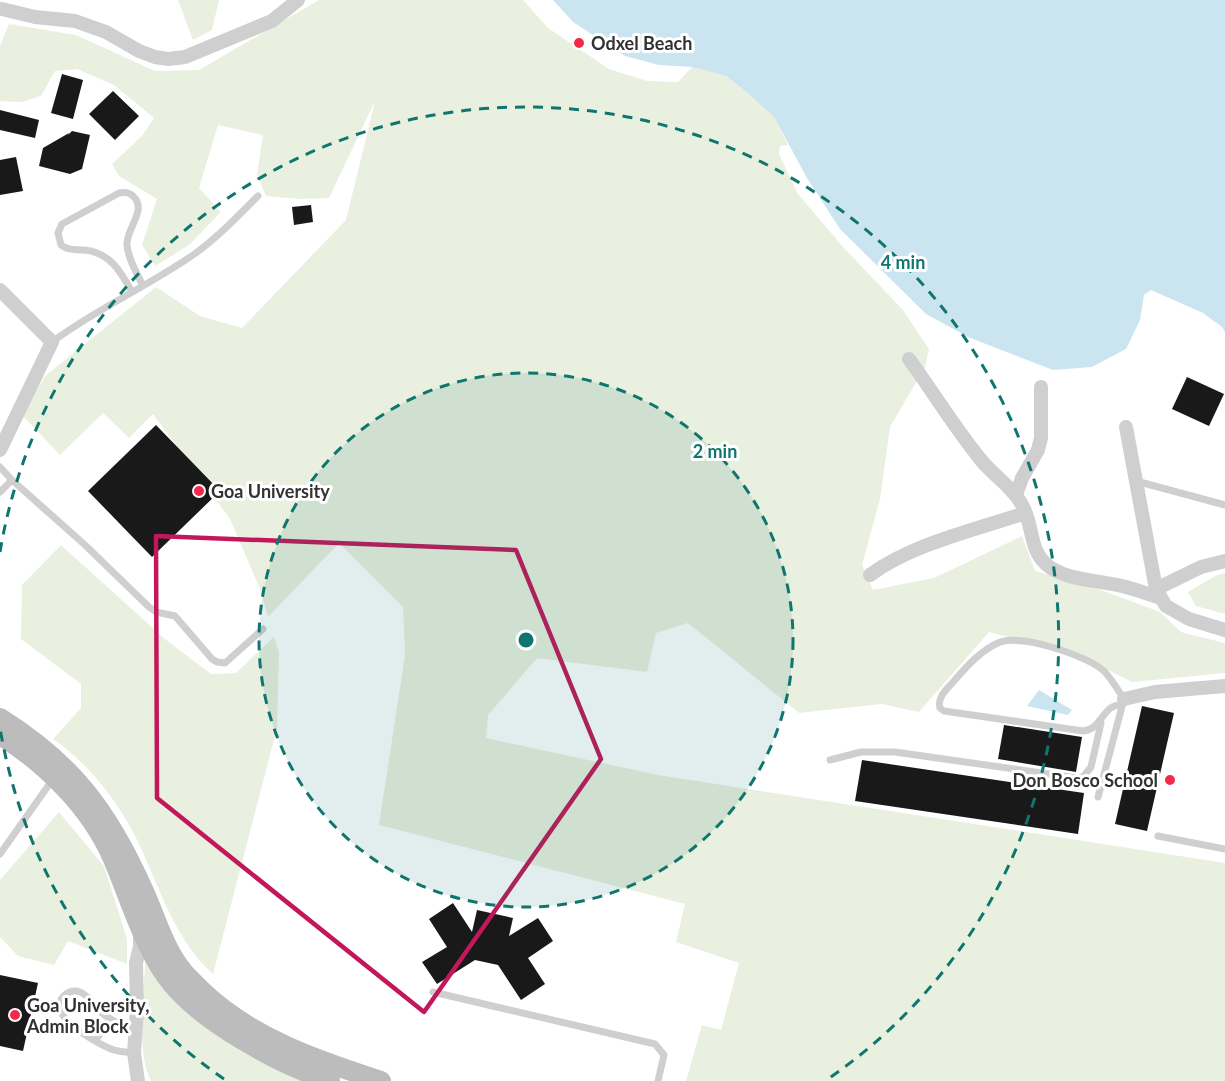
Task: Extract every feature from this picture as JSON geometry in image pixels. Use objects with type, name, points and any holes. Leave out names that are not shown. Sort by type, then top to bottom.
[{"type":"main road","points":[[0,718],[22,732],[64,767],[96,803],[129,859],[152,909],[163,940],[182,971],[213,1001],[249,1027],[286,1047],[323,1063],[381,1081]]},
{"type":"main road","points":[[0,735],[54,777],[90,818],[112,855],[152,952],[172,984],[207,1016],[280,1061],[330,1081]]},
{"type":"street","points":[[1,11],[75,21],[106,32],[139,51],[168,59],[185,57],[272,21],[298,0]]},
{"type":"street","points":[[0,290],[51,342],[0,450]]},
{"type":"street","points":[[909,359],[981,459],[1016,495],[1025,513],[1037,555],[1049,567],[1078,579],[1159,593],[1201,567],[1225,561]]},
{"type":"street","points":[[1016,495],[1022,478],[1038,450],[1041,438],[1041,387]]},
{"type":"street","points":[[1126,426],[1159,593],[1166,606],[1189,620],[1225,630]]},
{"type":"street","points":[[870,575],[885,564],[936,542],[1025,513]]},
{"type":"street","points":[[1123,702],[1155,692],[1225,686]]},
{"type":"street","points":[[138,1081],[134,1053],[136,963],[140,946],[140,924]]},
{"type":"lane","points":[[132,292],[121,270],[103,255],[92,251],[72,250],[61,245],[58,233],[62,224],[119,193],[131,194],[139,207],[130,229],[127,246],[143,286]]},
{"type":"lane","points":[[51,342],[73,326],[194,255],[223,231],[258,196]]},
{"type":"lane","points":[[0,467],[148,607],[156,612],[175,616],[212,659],[225,663],[263,628]]},
{"type":"lane","points":[[0,492],[12,480]]},
{"type":"lane","points":[[1136,481],[1225,505]]},
{"type":"lane","points":[[1098,797],[1123,702],[1104,671],[1083,658],[1029,642],[1002,641],[984,650],[966,667],[941,697],[939,703],[940,708],[944,711],[1090,731],[1096,727],[1110,708],[1123,702]]},
{"type":"lane","points":[[830,759],[861,752],[895,752],[1077,778],[1083,777],[1091,767],[1103,717]]},
{"type":"lane","points":[[0,854],[54,777]]},
{"type":"lane","points":[[1158,836],[1225,849]]},
{"type":"lane","points":[[134,1053],[114,1050],[94,1041],[66,1018],[60,1010],[60,1002],[66,993],[81,992],[111,1020],[136,1032]]},
{"type":"lane","points":[[433,992],[655,1044],[664,1055],[658,1081]]},
{"type":"lane","points":[[94,1041],[111,1020]]},
{"type":"highlighted area","points":[[156,536],[516,550],[601,759],[424,1012],[157,798]]},
{"type":"green space","points":[[178,0],[219,0],[212,30],[193,40]]},
{"type":"green space","points":[[319,0],[523,0],[548,28],[609,69],[647,81],[678,82],[692,67],[726,76],[774,117],[788,145],[780,146],[779,154],[798,194],[844,248],[903,310],[929,349],[925,367],[890,427],[880,499],[862,565],[873,590],[934,578],[1022,536],[1035,571],[1093,587],[1160,612],[1181,632],[1225,643],[1225,673],[1132,682],[1076,654],[989,632],[919,712],[882,704],[799,713],[688,623],[656,633],[647,672],[537,658],[488,715],[486,738],[658,775],[1225,863],[1225,1081],[686,1081],[702,1025],[721,1030],[739,963],[676,942],[685,904],[379,825],[405,655],[403,607],[339,543],[268,617],[260,589],[230,519],[153,414],[129,438],[103,413],[60,455],[21,414],[46,375],[156,287],[200,316],[242,328],[346,220],[375,101],[329,198],[300,199],[266,196],[257,175],[263,135],[218,125],[199,188],[221,212],[189,245],[155,266],[142,245],[157,199],[119,176],[112,164],[142,136],[154,118],[114,85],[77,69],[55,71],[41,96],[21,102],[0,101],[0,46],[9,24],[76,35],[155,71],[199,70]]},
{"type":"green space","points":[[61,545],[165,639],[211,674],[236,673],[274,637],[279,652],[277,728],[213,974],[198,959],[175,924],[132,830],[116,804],[87,768],[53,739],[81,708],[81,684],[21,639],[22,585]]},
{"type":"green space","points":[[1225,573],[1225,614],[1196,606],[1188,592],[1217,575]]},
{"type":"green space","points":[[59,812],[104,866],[127,939],[127,964],[68,941],[54,965],[18,956],[0,937],[0,880]]},
{"type":"green space","points":[[146,949],[305,1081],[151,1081],[143,1053],[142,1036]]},
{"type":"water","points":[[553,0],[1225,0],[1225,332],[1222,327],[1203,313],[1151,290],[1144,295],[1140,320],[1126,349],[1092,367],[1053,370],[968,337],[926,314],[840,229],[807,178],[774,117],[745,91],[726,76],[692,67],[659,65],[625,56],[573,22]]},
{"type":"water","points":[[1039,690],[1072,710],[1068,715],[1027,706]]},
{"type":"building","points":[[62,74],[83,80],[73,119],[51,113]]},
{"type":"building","points":[[113,91],[139,116],[115,140],[89,114]]},
{"type":"building","points":[[0,110],[39,120],[35,138],[0,130]]},
{"type":"building","points":[[72,131],[90,135],[82,169],[70,174],[39,166],[43,148]]},
{"type":"building","points":[[16,157],[23,191],[0,195],[0,160]]},
{"type":"building","points":[[311,205],[313,222],[294,225],[292,207]]},
{"type":"building","points":[[1187,377],[1224,394],[1209,426],[1172,409]]},
{"type":"building","points":[[156,425],[220,491],[152,557],[88,491]]},
{"type":"building","points":[[1142,706],[1174,713],[1147,831],[1115,824]]},
{"type":"building","points":[[1004,725],[1082,737],[1076,772],[998,759]]},
{"type":"building","points":[[862,760],[1084,793],[1078,834],[855,801]]},
{"type":"building","points":[[453,903],[472,932],[477,910],[513,918],[509,936],[538,918],[553,941],[528,958],[545,984],[521,1000],[498,965],[475,960],[437,984],[422,962],[447,947],[429,919]]},
{"type":"building","name":"Goa University, Admin Block","points":[[0,975],[38,983],[23,1051],[0,1046]]},
{"type":"place","name":"Odxel Beach","points":[[579,43]]},
{"type":"place","name":"Goa University","points":[[199,491]]},
{"type":"place","name":"Don Bosco School","points":[[1170,780]]},
{"type":"place","name":"Goa University, Admin Block","points":[[15,1015]]}]
